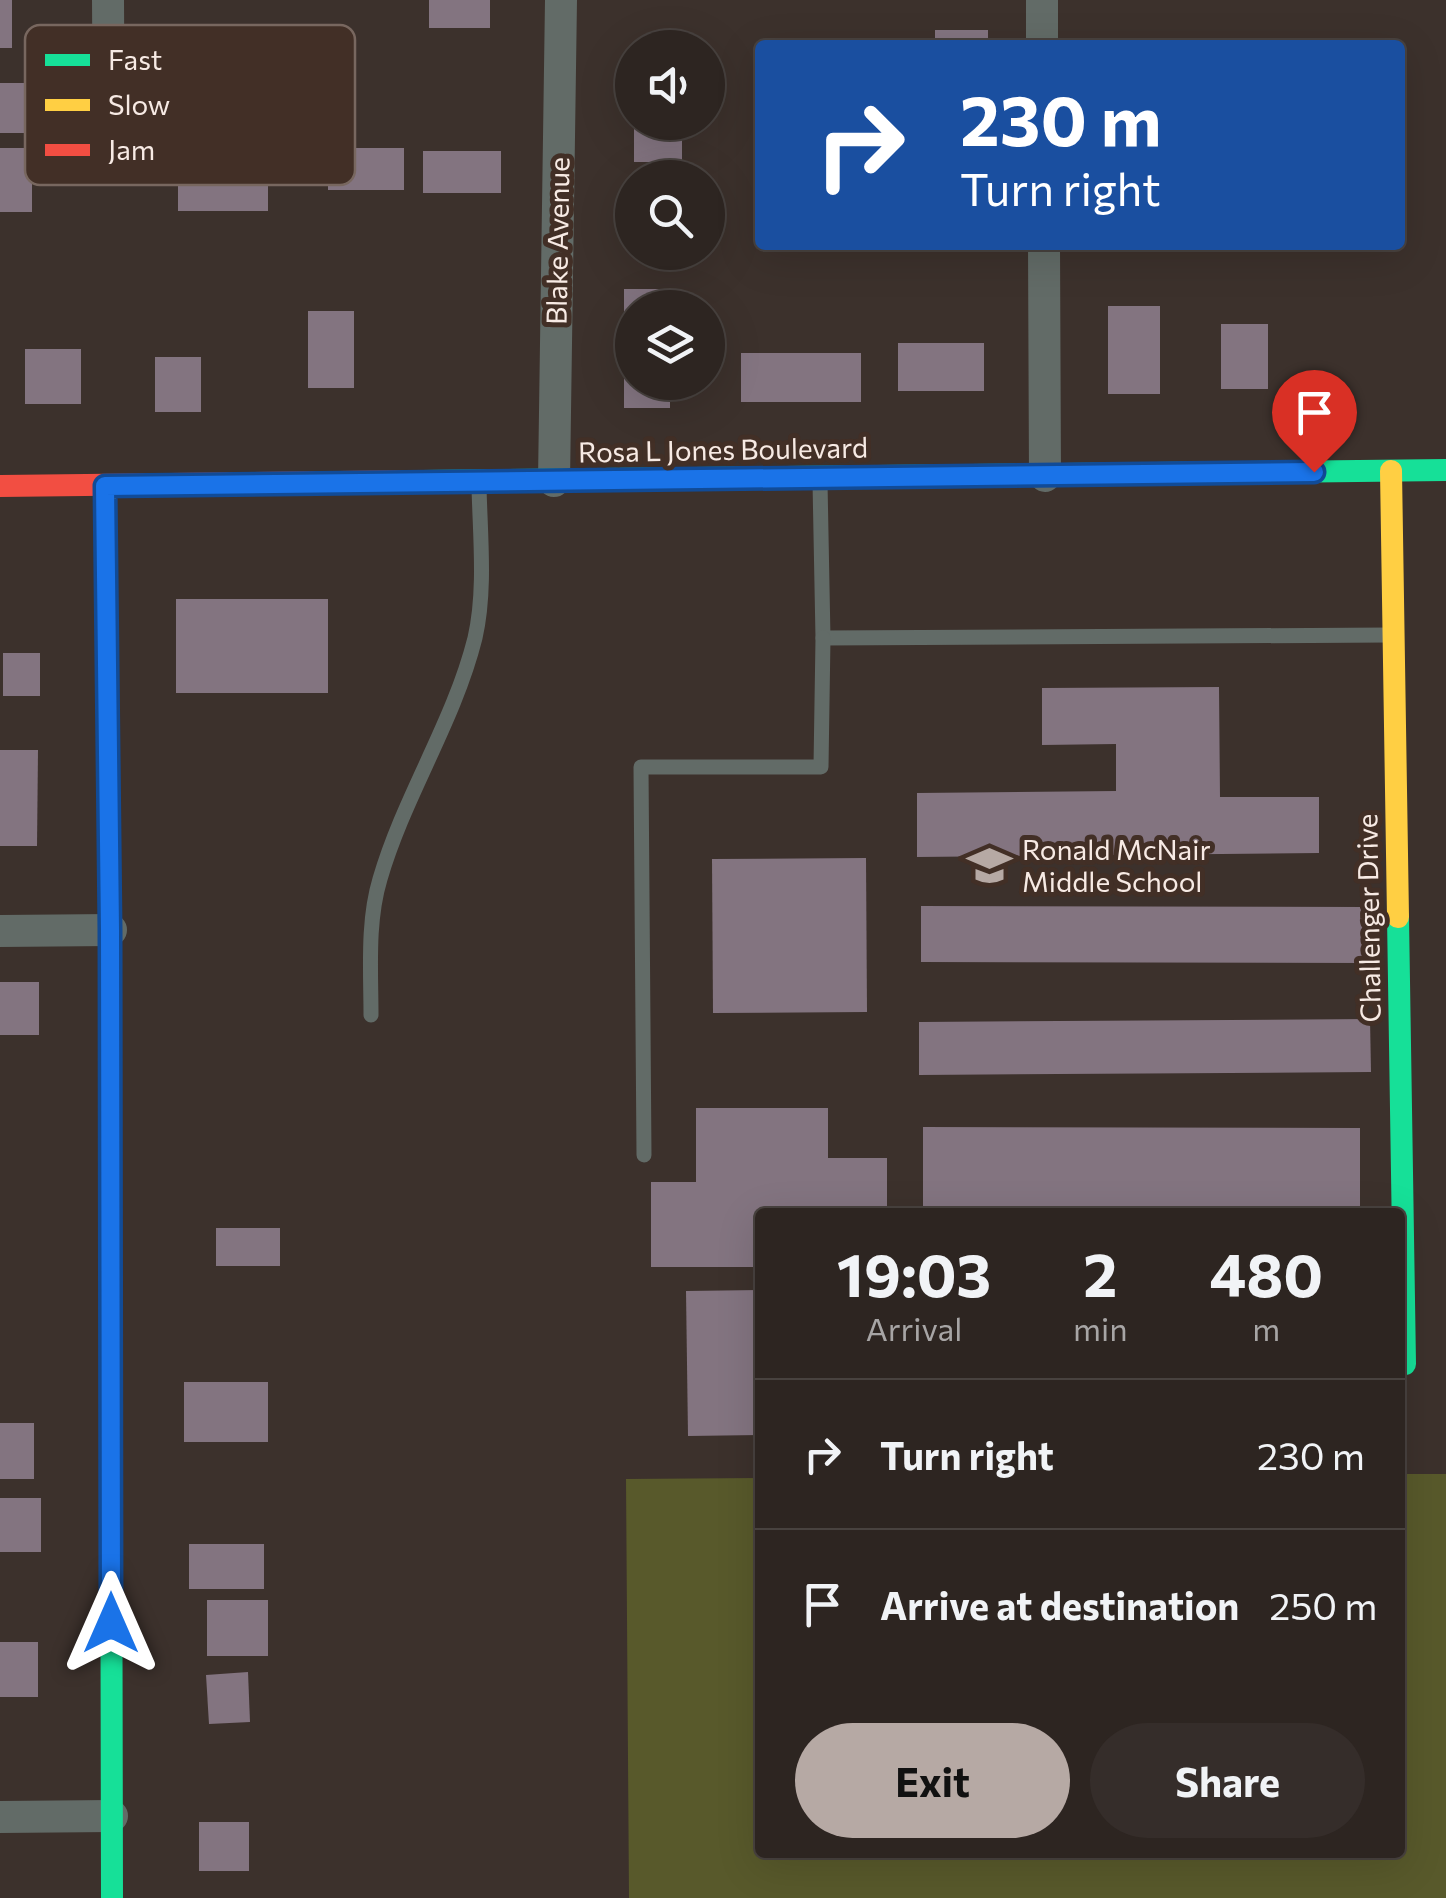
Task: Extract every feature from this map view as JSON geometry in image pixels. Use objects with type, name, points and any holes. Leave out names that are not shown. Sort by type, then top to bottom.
[{"type":"street","points":[[108,0],[108,25]]},
{"type":"street","name":"Blake Avenue","points":[[554,481],[560,0]]},
{"type":"street","points":[[1042,0],[1042,40]]},
{"type":"street","points":[[1044,250],[1045,476]]},
{"type":"street","name":"Rosa L Jones Boulevard","points":[[0,486],[1446,470]]},
{"type":"street","name":"Challenger Drive","points":[[1391,471],[1403,1208]]},
{"type":"street","points":[[105,486],[112,1898]]},
{"type":"street","points":[[0,930],[110,930]]},
{"type":"street","points":[[0,1817],[112,1816]]},
{"type":"lane","points":[[644,1154],[640,767],[820,766],[820,478]]},
{"type":"lane","points":[[371,1015],[372,938],[379,880],[464,674],[476,634],[481,554],[479,482]]},
{"type":"lane","points":[[823,638],[1394,636]]},
{"type":"shaded area","points":[[1405,1474],[1446,1474],[1446,1898],[629,1898],[626,1479],[755,1478],[755,1858],[1405,1858]]},
{"type":"building","points":[[0,0],[12,0],[12,48],[0,48]]},
{"type":"building","points":[[429,0],[490,0],[490,28],[429,28]]},
{"type":"building","points":[[935,30],[988,30],[988,40],[935,40]]},
{"type":"building","points":[[0,83],[25,83],[25,133],[0,133]]},
{"type":"building","points":[[634,140],[682,140],[682,160],[634,160]]},
{"type":"building","points":[[0,148],[25,148],[25,185],[32,185],[32,212],[0,212]]},
{"type":"building","points":[[355,148],[404,148],[404,190],[328,190],[328,185],[355,185]]},
{"type":"building","points":[[423,151],[501,151],[501,193],[423,193]]},
{"type":"building","points":[[178,185],[268,185],[268,211],[178,211]]},
{"type":"building","points":[[1108,306],[1160,306],[1160,394],[1108,394]]},
{"type":"building","points":[[308,311],[354,311],[354,388],[308,388]]},
{"type":"building","points":[[1221,324],[1268,324],[1268,389],[1221,389]]},
{"type":"building","points":[[898,343],[984,343],[984,391],[898,391]]},
{"type":"building","points":[[25,349],[81,349],[81,404],[25,404]]},
{"type":"building","points":[[741,353],[861,353],[861,402],[741,402]]},
{"type":"building","points":[[155,357],[201,357],[201,412],[155,412]]},
{"type":"building","points":[[624,400],[670,400],[670,408],[624,408]]},
{"type":"building","points":[[176,599],[328,599],[328,693],[176,693]]},
{"type":"building","points":[[3,653],[40,653],[40,696],[3,696]]},
{"type":"building","points":[[1219,687],[1220,797],[1319,797],[1319,853],[917,857],[917,793],[1116,791],[1116,744],[1042,745],[1042,688]]},
{"type":"building","points":[[0,750],[38,750],[37,846],[0,846]]},
{"type":"building","points":[[866,858],[867,1012],[713,1013],[712,859]]},
{"type":"building","points":[[921,906],[1365,907],[1365,963],[921,962]]},
{"type":"building","points":[[0,982],[39,982],[39,1035],[0,1035]]},
{"type":"building","points":[[1370,1019],[1371,1072],[919,1075],[919,1022]]},
{"type":"building","points":[[696,1108],[828,1108],[828,1158],[887,1158],[887,1208],[755,1208],[755,1267],[651,1267],[651,1182],[696,1182]]},
{"type":"building","points":[[923,1127],[1360,1128],[1360,1208],[923,1208]]},
{"type":"building","points":[[216,1228],[280,1228],[280,1266],[216,1266]]},
{"type":"building","points":[[755,1290],[755,1435],[688,1436],[686,1291]]},
{"type":"building","points":[[184,1382],[268,1382],[268,1442],[184,1442]]},
{"type":"building","points":[[0,1423],[34,1423],[34,1479],[0,1479]]},
{"type":"building","points":[[0,1498],[41,1498],[41,1552],[0,1552]]},
{"type":"building","points":[[189,1544],[264,1544],[264,1589],[189,1589]]},
{"type":"building","points":[[207,1600],[268,1600],[268,1656],[207,1656]]},
{"type":"building","points":[[0,1642],[38,1642],[38,1697],[0,1697]]},
{"type":"building","points":[[248,1672],[250,1722],[209,1724],[206,1675]]},
{"type":"building","points":[[199,1822],[249,1822],[249,1871],[199,1871]]},
{"type":"traffic: fast","points":[[423,481],[1446,470]]},
{"type":"traffic: fast","points":[[110,865],[112,1898]]},
{"type":"traffic: fast","points":[[1398,917],[1403,1208]]},
{"type":"traffic: slow","points":[[1391,471],[1398,917]]},
{"type":"traffic: slow","points":[[105,486],[110,865]]},
{"type":"traffic: jam","points":[[0,486],[423,481]]},
{"type":"place","name":"Ronald McNair Middle School","points":[[989,865]]},
{"type":"route","points":[[111,1623],[105,486],[1314,472]]}]
